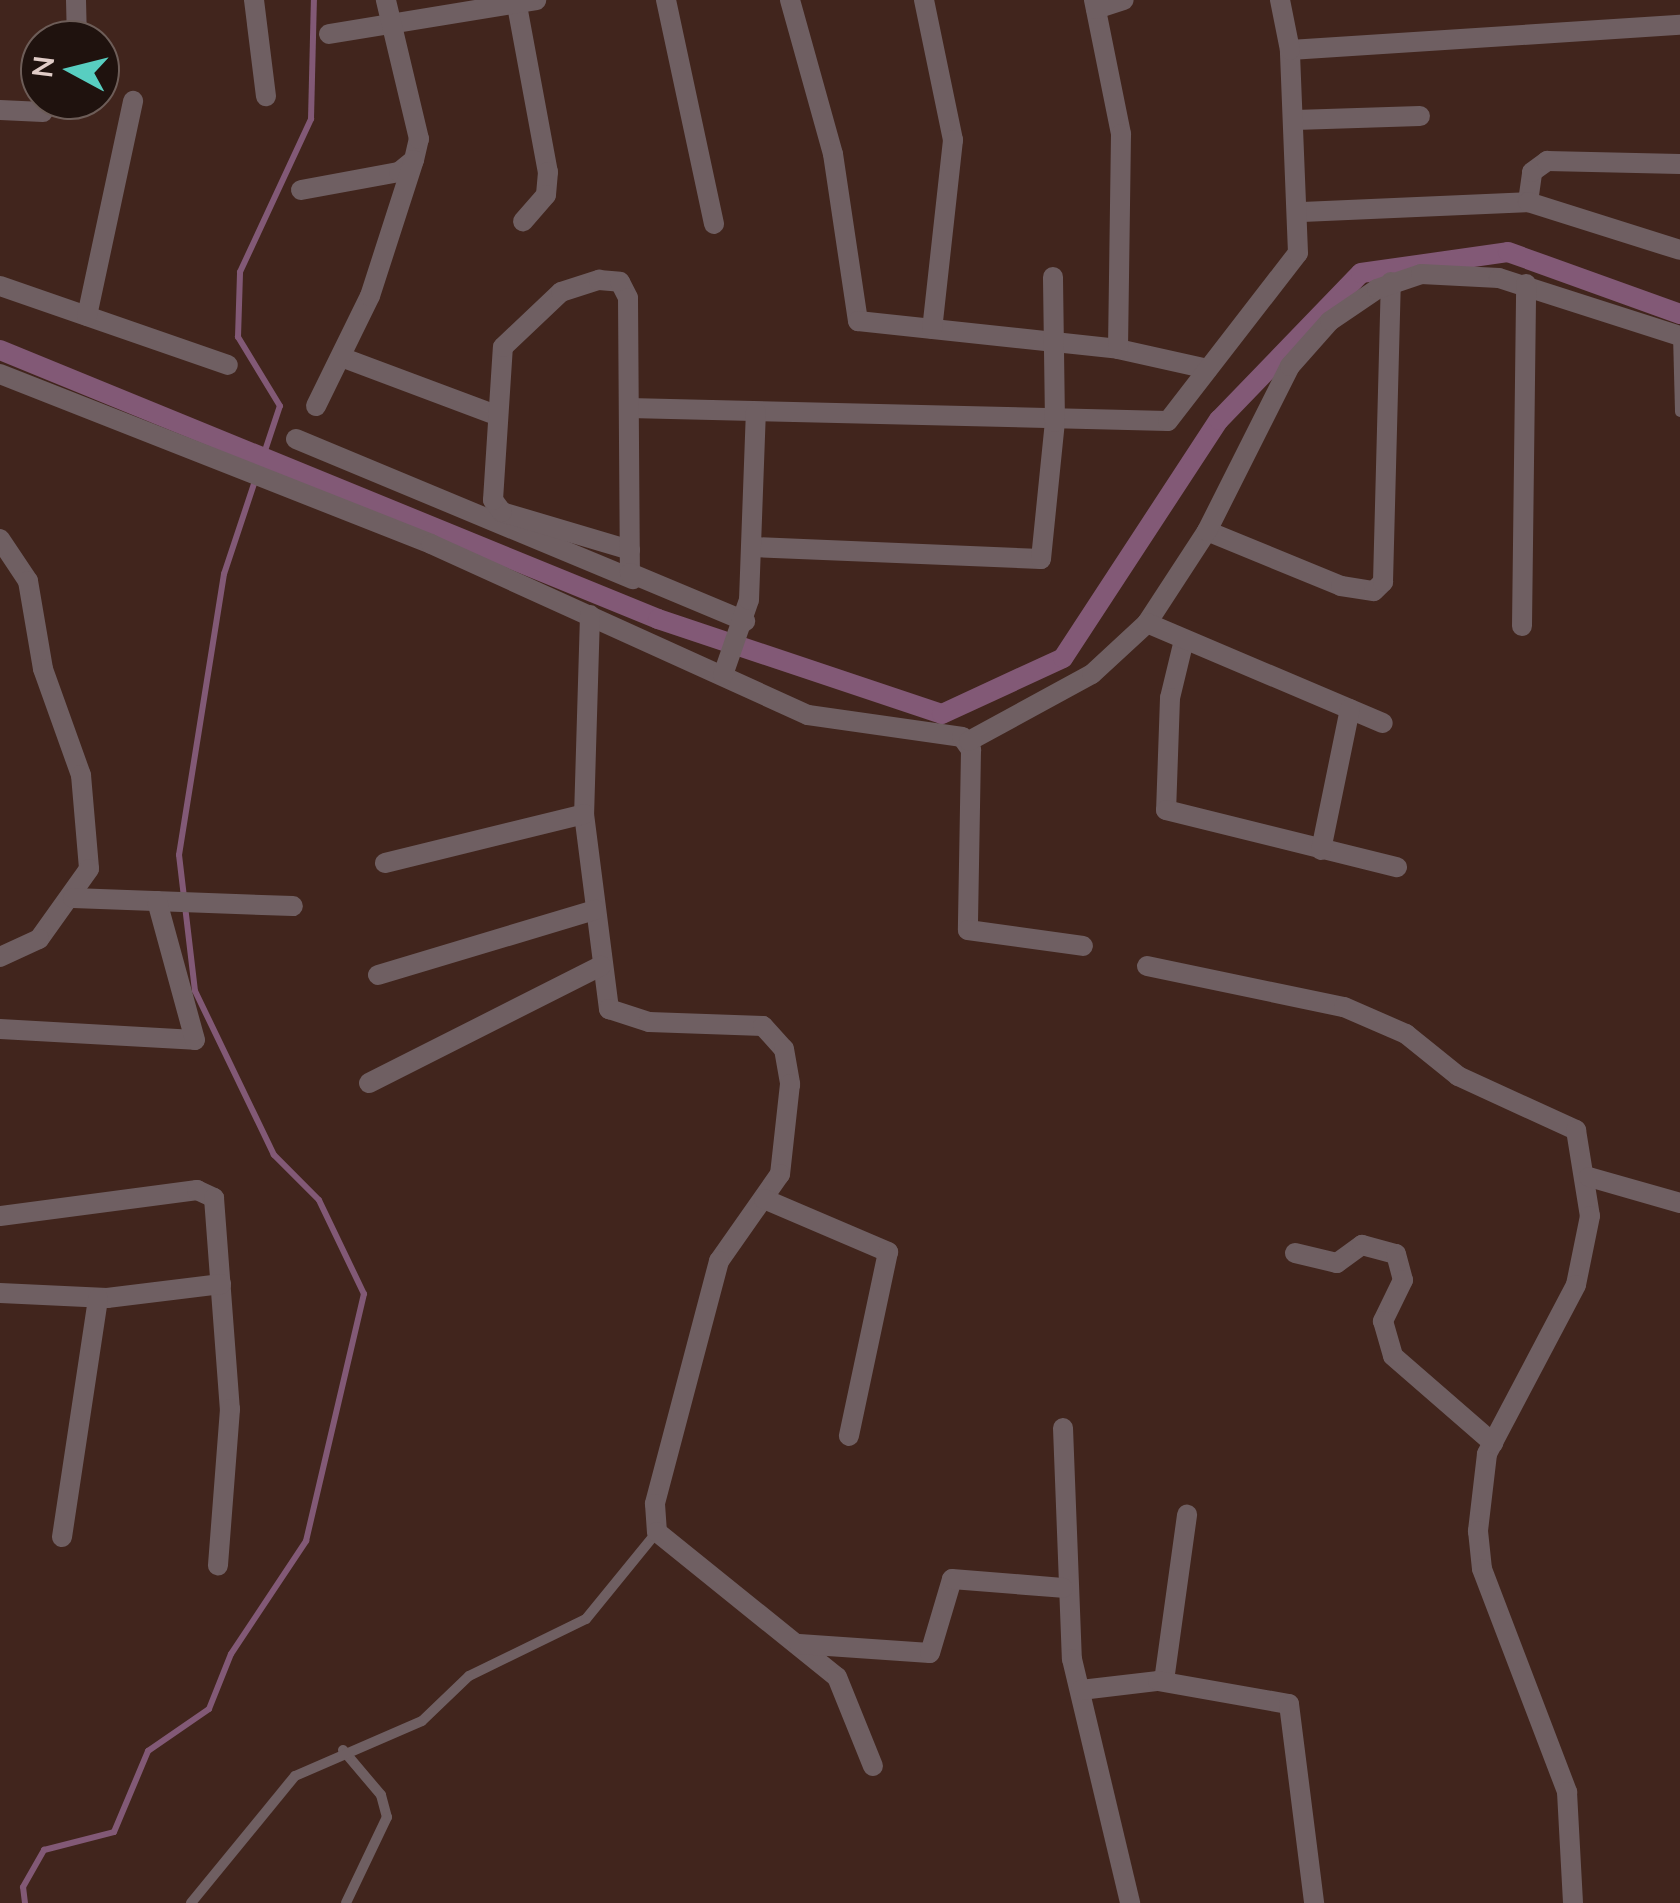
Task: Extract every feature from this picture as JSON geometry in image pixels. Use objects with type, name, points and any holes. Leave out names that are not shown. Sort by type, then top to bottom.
[{"type":"street","points":[[254,0],[266,96]]},
{"type":"street","points":[[316,406],[341,358],[419,139],[386,0]]},
{"type":"street","points":[[666,0],[714,224]]},
{"type":"street","points":[[790,0],[833,154],[858,322],[1118,350],[1208,369]]},
{"type":"street","points":[[924,0],[953,140],[932,328]]},
{"type":"street","points":[[1118,350],[1122,134],[1095,4],[1124,0]]},
{"type":"street","points":[[628,408],[1055,422],[1168,421],[1292,267],[1302,212],[1290,50],[1280,0]]},
{"type":"street","points":[[329,34],[523,1],[548,172],[546,195],[522,221]]},
{"type":"street","points":[[1290,50],[1680,25]]},
{"type":"street","points":[[87,316],[133,102]]},
{"type":"street","points":[[1295,120],[1420,116]]},
{"type":"street","points":[[301,190],[399,172],[414,160]]},
{"type":"street","points":[[1528,202],[1532,172],[1547,162],[1680,164]]},
{"type":"street","points":[[1302,212],[1528,202],[1680,250]]},
{"type":"street","points":[[0,374],[726,668],[808,715],[968,741],[1092,674],[1147,623],[1207,530],[1290,366],[1330,320],[1391,282],[1475,274],[1526,284],[1679,336]]},
{"type":"street","points":[[753,547],[1041,559],[1055,422],[1053,277]]},
{"type":"street","points":[[630,550],[495,506],[496,415],[503,348],[562,292],[599,280],[620,282],[628,298],[633,580]]},
{"type":"street","points":[[1207,530],[1341,586],[1374,591],[1384,582],[1391,282]]},
{"type":"street","points":[[1522,626],[1526,284]]},
{"type":"street","points":[[0,286],[228,365]]},
{"type":"street","points":[[341,358],[496,415]]},
{"type":"street","points":[[726,668],[743,627],[753,547],[756,412]]},
{"type":"street","points":[[296,439],[743,627]]},
{"type":"street","points":[[0,538],[28,581],[43,670],[81,776],[89,869],[73,898],[28,948],[0,957]]},
{"type":"street","points":[[590,615],[584,814],[601,966],[616,1014],[754,1023],[777,1037],[790,1084],[785,1157],[764,1199],[719,1261],[655,1504],[657,1532],[799,1644],[846,1690],[873,1766]]},
{"type":"street","points":[[1147,623],[1382,723]]},
{"type":"street","points":[[1184,640],[1170,698],[1166,810],[1396,867]]},
{"type":"street","points":[[1321,850],[1350,709]]},
{"type":"street","points":[[968,741],[968,930],[1083,946]]},
{"type":"street","points":[[385,863],[584,814]]},
{"type":"street","points":[[73,898],[293,906]]},
{"type":"street","points":[[0,1029],[194,1040],[163,901]]},
{"type":"street","points":[[378,975],[595,910]]},
{"type":"street","points":[[369,1084],[601,966]]},
{"type":"street","points":[[1146,966],[1390,1026],[1458,1076],[1566,1120],[1588,1177],[1590,1216],[1571,1301],[1492,1443],[1478,1531],[1482,1569],[1559,1762],[1573,1903]]},
{"type":"street","points":[[1588,1177],[1680,1203]]},
{"type":"street","points":[[0,1216],[204,1191],[214,1198],[230,1409],[218,1566]]},
{"type":"street","points":[[764,1199],[888,1252],[849,1436]]},
{"type":"street","points":[[1295,1253],[1337,1263],[1362,1245],[1396,1254],[1403,1280],[1383,1321],[1393,1356],[1492,1443]]},
{"type":"street","points":[[0,1293],[98,1299],[221,1284]]},
{"type":"street","points":[[62,1537],[98,1299]]},
{"type":"street","points":[[1063,1428],[1063,1588],[1081,1690],[1130,1903]]},
{"type":"street","points":[[1164,1681],[1187,1515]]},
{"type":"street","points":[[799,1644],[930,1653],[952,1579],[1063,1588]]},
{"type":"street","points":[[1081,1690],[1164,1681],[1290,1704],[1314,1903]]},
{"type":"lane","points":[[1679,336],[1680,412]]},
{"type":"lane","points":[[191,1903],[279,1791],[343,1750],[422,1721],[469,1676],[586,1619],[657,1532]]},
{"type":"lane","points":[[343,1750],[381,1795],[387,1817],[346,1903]]},
{"type":"waterway","points":[[25,1903],[23,1887],[44,1850],[114,1832],[148,1751],[209,1709],[231,1654],[306,1541],[364,1294],[319,1200],[274,1155],[195,991],[179,855],[224,574],[280,406],[238,337],[240,272],[311,119],[314,0]]},
{"type":"waterway","points":[[0,350],[658,619],[942,714],[1063,658],[1219,420],[1361,273],[1508,252],[1680,314]]}]
